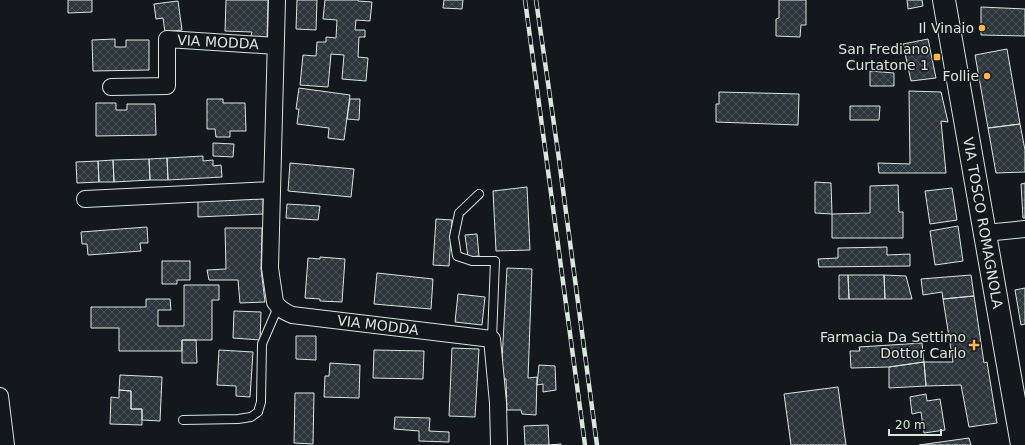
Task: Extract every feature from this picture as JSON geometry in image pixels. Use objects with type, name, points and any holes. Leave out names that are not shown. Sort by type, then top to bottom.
[{"type":"main road","name":"VIA TOSCO ROMAGNOLA","points":[[944,0],[1022,445]]},
{"type":"street","name":"VIA MODDA","points":[[278,0],[270,268],[273,297],[278,307],[292,315],[492,339]]},
{"type":"street","name":"VIA MODDA","points":[[111,87],[167,86],[167,39],[276,46]]},
{"type":"street","points":[[85,199],[272,190]]},
{"type":"street","points":[[985,233],[1025,229]]},
{"type":"street","points":[[492,339],[498,403],[499,445]]},
{"type":"street","points":[[0,396],[6,445]]},
{"type":"lane","points":[[479,194],[459,213],[454,237],[457,256],[472,261],[495,261],[492,339]]},
{"type":"lane","points":[[183,420],[238,419],[251,417],[258,412],[261,402],[262,344],[278,307]]},
{"type":"building","points":[[68,0],[92,0],[92,12],[68,13]]},
{"type":"building","points":[[226,0],[268,0],[267,40],[250,39],[252,32],[225,31]]},
{"type":"building","points":[[297,0],[317,0],[316,30],[296,29]]},
{"type":"building","points":[[325,0],[358,0],[372,2],[370,21],[356,20],[355,30],[365,30],[365,37],[359,37],[358,57],[368,58],[366,81],[342,79],[344,55],[331,54],[328,87],[300,85],[303,55],[316,56],[317,42],[326,42],[326,37],[336,38],[337,20],[323,19]]},
{"type":"building","points":[[444,0],[463,0],[462,9],[443,8]]},
{"type":"building","points":[[779,0],[806,0],[806,25],[801,25],[800,37],[776,36],[776,19],[779,18]]},
{"type":"building","points":[[907,0],[922,0],[923,6],[908,9]]},
{"type":"building","points":[[178,1],[182,30],[165,32],[163,18],[156,19],[154,4]]},
{"type":"building","points":[[981,7],[1025,9],[1025,36],[981,35]]},
{"type":"building","points":[[115,39],[115,47],[126,47],[126,40],[149,40],[149,70],[93,71],[92,40]]},
{"type":"building","points":[[928,39],[936,78],[911,81],[903,44]]},
{"type":"building","points":[[1007,49],[1020,124],[988,128],[975,55]]},
{"type":"building","points":[[870,71],[894,73],[894,86],[870,86]]},
{"type":"building","points":[[299,88],[350,95],[344,140],[328,138],[329,128],[297,124],[299,109],[296,109]]},
{"type":"building","points":[[909,91],[941,92],[948,122],[941,121],[946,173],[879,173],[878,163],[910,164]]},
{"type":"building","points":[[719,92],[799,94],[798,125],[716,122],[716,104],[719,104]]},
{"type":"building","points":[[207,99],[223,99],[223,103],[245,103],[246,131],[230,131],[230,137],[216,137],[215,129],[207,129]]},
{"type":"building","points":[[350,99],[360,99],[359,120],[347,119]]},
{"type":"building","points":[[96,103],[116,103],[116,110],[127,110],[127,104],[155,104],[156,135],[96,136]]},
{"type":"building","points":[[850,106],[880,106],[879,120],[850,120]]},
{"type":"building","points":[[1020,124],[1025,150],[1025,172],[996,173],[988,128]]},
{"type":"building","points":[[213,143],[234,144],[233,157],[213,156]]},
{"type":"building","points":[[203,156],[203,161],[213,160],[213,166],[221,165],[222,177],[168,180],[167,158]]},
{"type":"building","points":[[167,158],[168,180],[150,180],[149,159]]},
{"type":"building","points":[[149,159],[150,180],[114,182],[113,160]]},
{"type":"building","points":[[113,160],[114,182],[99,182],[98,161]]},
{"type":"building","points":[[98,161],[99,182],[77,183],[76,162]]},
{"type":"building","points":[[290,163],[354,169],[351,197],[288,191]]},
{"type":"building","points":[[815,182],[831,183],[832,214],[815,213]]},
{"type":"building","points":[[1025,183],[1025,218],[1023,218],[1021,184]]},
{"type":"building","points":[[898,185],[899,212],[903,212],[903,238],[832,238],[832,214],[870,213],[870,186]]},
{"type":"building","points":[[527,187],[530,250],[496,251],[493,191]]},
{"type":"building","points":[[952,188],[957,220],[930,224],[925,191]]},
{"type":"building","points":[[263,197],[263,214],[198,217],[198,200]]},
{"type":"building","points":[[287,204],[320,206],[318,220],[286,218]]},
{"type":"building","points":[[436,219],[452,220],[449,266],[433,265]]},
{"type":"building","points":[[958,226],[963,261],[935,265],[930,231]]},
{"type":"building","points":[[147,227],[148,243],[140,243],[141,251],[88,255],[87,244],[82,244],[81,232]]},
{"type":"building","points":[[225,228],[262,228],[261,269],[265,302],[240,303],[238,280],[209,280],[207,270],[226,269]]},
{"type":"building","points":[[477,234],[479,256],[468,257],[465,235]]},
{"type":"building","points":[[887,247],[887,255],[910,254],[910,266],[819,267],[818,259],[838,258],[838,248]]},
{"type":"building","points":[[320,257],[345,259],[342,302],[320,301],[320,299],[305,298],[308,258],[320,259]]},
{"type":"building","points":[[162,261],[190,261],[190,280],[177,280],[177,284],[162,284]]},
{"type":"building","points":[[507,268],[532,269],[528,378],[537,377],[536,415],[522,414],[521,410],[507,410],[506,379],[501,379]]},
{"type":"building","points":[[377,273],[433,279],[431,309],[374,304]]},
{"type":"building","points":[[839,275],[848,275],[849,299],[839,299]]},
{"type":"building","points":[[848,275],[884,275],[885,299],[849,299]]},
{"type":"building","points":[[884,275],[906,276],[912,299],[885,299]]},
{"type":"building","points":[[971,275],[974,296],[943,299],[942,292],[923,295],[921,279]]},
{"type":"building","points":[[184,285],[219,285],[219,300],[212,300],[212,340],[182,340],[182,351],[119,351],[119,328],[91,328],[91,307],[146,307],[146,299],[170,299],[171,310],[158,310],[158,326],[184,326]]},
{"type":"building","points":[[1025,288],[1025,324],[1021,325],[1015,290]]},
{"type":"building","points":[[458,294],[485,297],[482,325],[455,322]]},
{"type":"building","points":[[974,296],[984,363],[987,362],[997,423],[969,427],[961,385],[926,386],[924,362],[953,362],[943,299]]},
{"type":"building","points":[[234,311],[261,312],[260,340],[233,338]]},
{"type":"building","points":[[296,336],[316,336],[316,360],[296,359]]},
{"type":"building","points":[[182,340],[196,340],[197,363],[182,363]]},
{"type":"building","points":[[922,343],[924,362],[889,367],[851,368],[850,351],[860,351],[859,347]]},
{"type":"building","points":[[452,348],[479,349],[475,417],[449,416]]},
{"type":"building","points":[[219,350],[253,352],[250,397],[236,396],[236,386],[217,385]]},
{"type":"building","points":[[374,350],[424,351],[423,379],[373,378]]},
{"type":"building","points":[[924,362],[926,386],[889,388],[889,367]]},
{"type":"building","points":[[330,363],[360,365],[359,398],[324,397],[325,376],[329,376]]},
{"type":"building","points":[[539,365],[555,366],[556,390],[543,392],[543,384],[537,385]]},
{"type":"building","points":[[120,375],[162,377],[160,421],[142,420],[142,409],[131,409],[131,391],[119,390]]},
{"type":"building","points":[[838,387],[846,445],[791,445],[784,394]]},
{"type":"building","points":[[119,390],[131,391],[131,409],[142,409],[142,425],[110,424],[111,397],[119,398]]},
{"type":"building","points":[[295,393],[314,393],[313,444],[294,443]]},
{"type":"building","points":[[926,394],[927,401],[940,399],[945,430],[924,433],[921,412],[912,414],[910,397]]},
{"type":"building","points":[[395,417],[430,418],[429,431],[449,432],[449,442],[419,441],[419,431],[394,429]]},
{"type":"building","points":[[548,425],[549,445],[525,445],[524,426]]},
{"type":"building","points":[[969,438],[971,445],[919,445]]},
{"type":"railway","points":[[525,0],[585,445]]},
{"type":"railway","points":[[536,0],[597,445]]},
{"type":"place","name":"Il Vinaio","points":[[982,28]]},
{"type":"place","name":"San Frediano Curtatone 1","points":[[937,57]]},
{"type":"place","name":"Follie","points":[[987,76]]},
{"type":"place","name":"Farmacia Da Settimo Dottor Carlo","points":[[974,345]]}]
